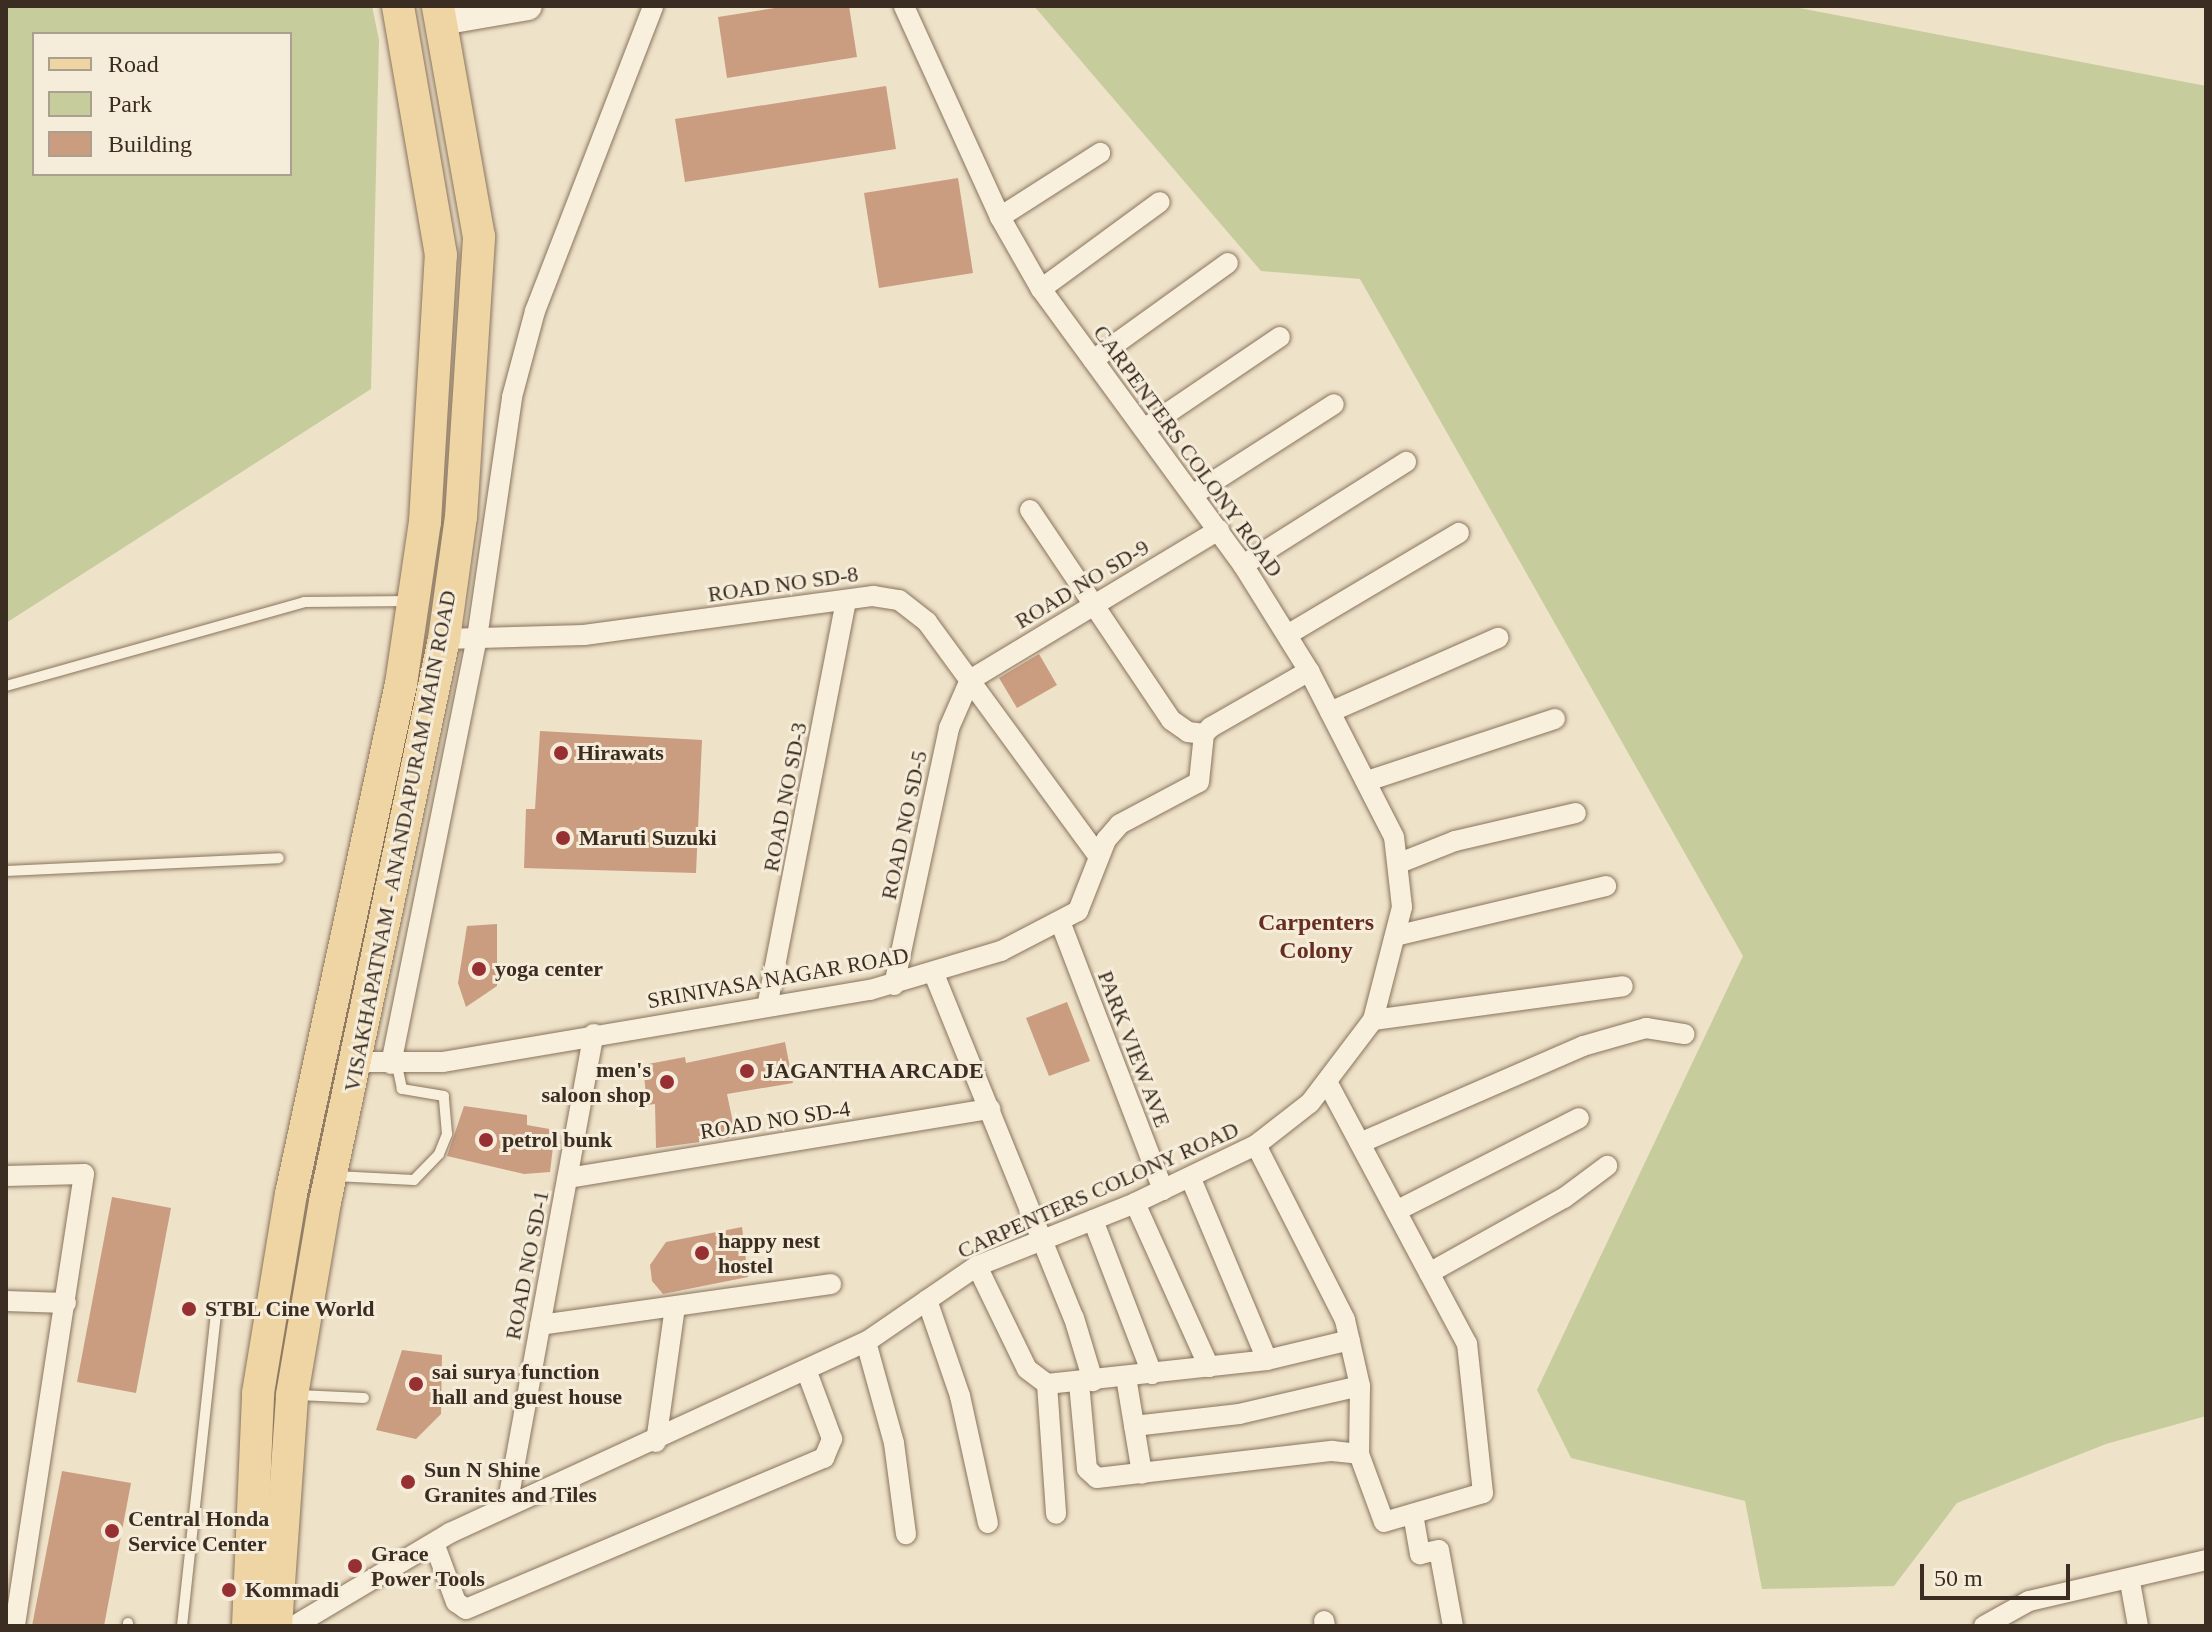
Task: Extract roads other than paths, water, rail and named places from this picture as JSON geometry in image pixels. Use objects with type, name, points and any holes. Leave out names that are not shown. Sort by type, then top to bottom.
[{"type":"main road","name":"VISAKHAPATNAM - ANANDAPURAM MAIN ROAD","points":[[248,1626],[249,1490],[268,1332],[291,1194],[416,602],[441,255],[398,6]]},
{"type":"main road","name":"VISAKHAPATNAM - ANANDAPURAM MAIN ROAD","points":[[276,1626],[292,1395],[355,1062],[444,639],[461,517],[479,237],[439,14]]},
{"type":"street","points":[[439,14],[528,6]]},
{"type":"street","points":[[394,1065],[477,638],[512,397],[535,311],[653,6]]},
{"type":"street","name":"CARPENTERS COLONY ROAD","points":[[294,1626],[434,1543],[507,1506],[656,1442],[866,1342],[977,1266],[1191,1179],[1256,1145],[1327,1082],[1373,1020],[1395,936],[1402,862],[1367,781],[1309,671],[1243,565],[1041,289],[1000,217],[904,6]]},
{"type":"street","points":[[1000,217],[1100,153]]},
{"type":"street","points":[[1041,289],[1160,202]]},
{"type":"street","points":[[1093,360],[1228,263]]},
{"type":"street","points":[[1144,429],[1280,337]]},
{"type":"street","points":[[1194,494],[1334,404]]},
{"type":"street","points":[[1243,565],[1406,462]]},
{"type":"street","points":[[1030,510],[1171,720],[1188,732],[1204,734],[1309,671]]},
{"type":"street","name":"ROAD NO SD-9","points":[[970,680],[1219,530]]},
{"type":"street","points":[[1287,635],[1459,533]]},
{"type":"street","name":"ROAD NO SD-8","points":[[444,639],[584,635],[885,596],[913,608],[970,680],[1099,857]]},
{"type":"street","name":"ROAD NO SD-3","points":[[768,1002],[846,600]]},
{"type":"street","points":[[1330,712],[1498,638]]},
{"type":"street","name":"ROAD NO SD-5","points":[[894,985],[949,728],[970,680]]},
{"type":"street","points":[[1367,781],[1555,719]]},
{"type":"street","name":"SRINIVASA NAGAR ROAD","points":[[355,1062],[394,1065],[594,1034],[768,1002],[894,985],[934,974],[1061,924],[1090,892],[1099,857],[1120,824],[1199,782],[1204,734]]},
{"type":"street","points":[[1402,862],[1455,841],[1576,813]]},
{"type":"street","points":[[1395,936],[1606,886]]},
{"type":"street","name":"PARK VIEW AVE","points":[[1061,924],[1163,1190]]},
{"type":"street","points":[[934,974],[1043,1238],[1086,1382],[1091,1475],[1142,1474],[1321,1452],[1359,1454]]},
{"type":"street","points":[[1373,1020],[1623,986]]},
{"type":"street","points":[[1360,1143],[1583,1046],[1646,1028],[1685,1034]]},
{"type":"street","name":"ROAD NO SD-1","points":[[507,1506],[594,1034]]},
{"type":"street","points":[[1256,1145],[1350,1340],[1360,1386],[1359,1454],[1384,1522],[1483,1493],[1475,1466],[1470,1353],[1327,1082]]},
{"type":"street","name":"ROAD NO SD-4","points":[[568,1178],[990,1109]]},
{"type":"street","points":[[1396,1211],[1579,1118]]},
{"type":"street","points":[[1429,1273],[1564,1198],[1607,1166]]},
{"type":"street","points":[[6,1176],[84,1174],[15,1626]]},
{"type":"street","points":[[1191,1179],[1267,1360]]},
{"type":"street","points":[[1135,1203],[1209,1367]]},
{"type":"street","points":[[1093,1220],[1152,1374]]},
{"type":"street","points":[[977,1266],[1027,1369],[1047,1384],[1267,1360],[1350,1340]]},
{"type":"street","points":[[540,1325],[831,1284]]},
{"type":"street","points":[[927,1300],[960,1396],[988,1523]]},
{"type":"street","points":[[6,1301],[66,1303]]},
{"type":"street","points":[[656,1442],[675,1307]]},
{"type":"street","points":[[866,1342],[894,1443],[906,1534]]},
{"type":"street","points":[[434,1543],[456,1602],[466,1609],[824,1458],[832,1439],[807,1372]]},
{"type":"street","points":[[1126,1377],[1142,1474]]},
{"type":"street","points":[[1047,1384],[1056,1514]]},
{"type":"street","points":[[1134,1426],[1239,1414],[1360,1386]]},
{"type":"street","points":[[1413,1514],[1420,1554],[1439,1550],[1453,1626]]},
{"type":"street","points":[[1984,1626],[2029,1601],[2130,1582],[2206,1560]]},
{"type":"street","points":[[2130,1582],[2138,1626]]},
{"type":"lane","points":[[6,686],[304,602],[416,602]]},
{"type":"lane","points":[[6,871],[279,858]]},
{"type":"lane","points":[[333,1176],[414,1180],[439,1154],[447,1134],[444,1096],[402,1089],[394,1065]]},
{"type":"lane","points":[[182,1626],[216,1312]]},
{"type":"lane","points":[[292,1395],[364,1398]]},
{"type":"place","name":"Hirawats","points":[[561,753]]},
{"type":"place","name":"Maruti Suzuki","points":[[563,838]]},
{"type":"place","name":"yoga center","points":[[479,969]]},
{"type":"place","name":"JAGANTHA ARCADE","points":[[747,1071]]},
{"type":"place","name":"men's saloon shop","points":[[667,1082]]},
{"type":"place","name":"petrol bunk","points":[[486,1140]]},
{"type":"place","name":"happy nest hostel","points":[[702,1253]]},
{"type":"place","name":"STBL Cine World","points":[[189,1309]]},
{"type":"place","name":"sai surya function hall and guest house","points":[[416,1384]]},
{"type":"place","name":"Sun N Shine Granites and Tiles","points":[[408,1482]]},
{"type":"place","name":"Central Honda Service Center","points":[[112,1531]]},
{"type":"place","name":"Grace Power Tools","points":[[355,1566]]},
{"type":"place","name":"Kommadi","points":[[229,1590]]},
{"type":"district","name":"Carpenters Colony","points":[[1316,937]]}]
